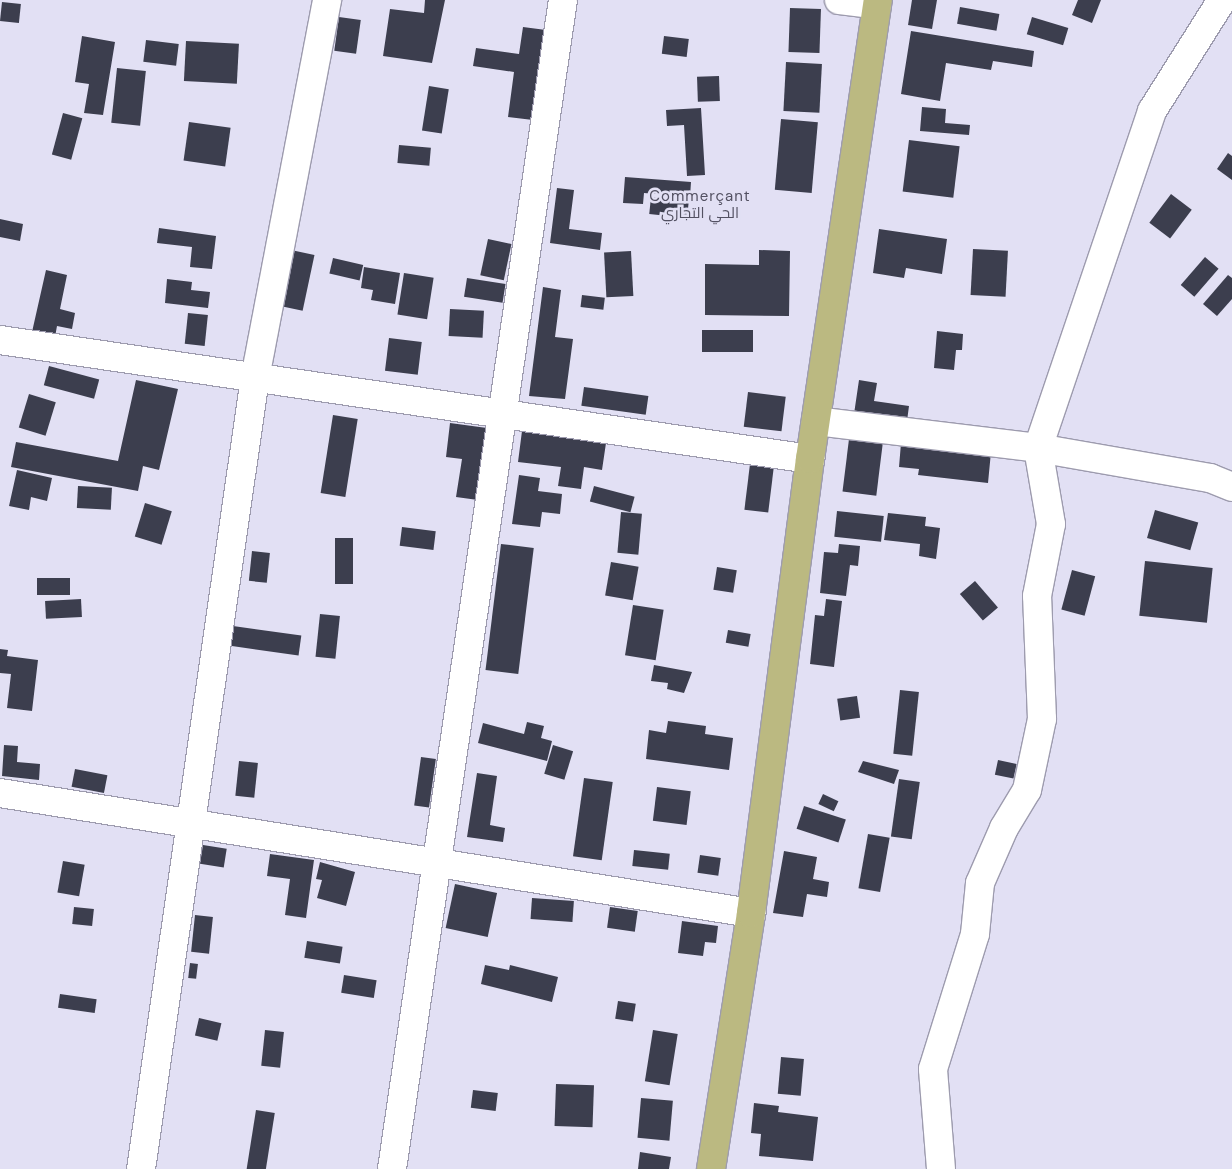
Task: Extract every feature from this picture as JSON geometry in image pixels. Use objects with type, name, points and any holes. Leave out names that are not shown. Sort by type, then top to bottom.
[{"type":"main road","points":[[710,1169],[751,913],[810,459],[877,3]]},
{"type":"street","points":[[141,1169],[255,378],[327,0]]},
{"type":"street","points":[[392,1169],[440,861],[563,0]]},
{"type":"street","points":[[839,0],[877,3]]},
{"type":"street","points":[[941,1169],[933,1069],[975,934],[980,883],[1004,828],[1028,790],[1042,719],[1037,596],[1051,524],[1038,448],[1152,111],[1222,0]]},
{"type":"street","points":[[0,340],[810,459]]},
{"type":"street","points":[[816,421],[1038,448],[1210,478],[1232,487]]},
{"type":"street","points":[[0,793],[440,861],[751,913]]},
{"type":"building","points":[[425,0],[445,0],[432,63],[383,56],[390,9],[424,13]]},
{"type":"building","points":[[912,0],[937,0],[932,29],[908,25]]},
{"type":"building","points":[[1078,0],[1101,0],[1092,23],[1072,15]]},
{"type":"building","points":[[2,2],[21,4],[19,23],[0,21]]},
{"type":"building","points":[[960,7],[999,14],[996,31],[957,24]]},
{"type":"building","points":[[790,8],[821,9],[819,53],[788,52]]},
{"type":"building","points":[[339,17],[361,20],[356,54],[334,51]]},
{"type":"building","points":[[1032,17],[1068,28],[1063,45],[1027,34]]},
{"type":"building","points":[[523,27],[546,30],[533,120],[508,117],[514,72],[473,66],[476,48],[519,54]]},
{"type":"building","points":[[911,31],[1034,51],[1032,67],[993,61],[991,70],[946,63],[940,101],[901,94]]},
{"type":"building","points":[[82,36],[115,42],[103,115],[84,113],[89,84],[75,82]]},
{"type":"building","points":[[664,36],[689,39],[687,57],[662,54]]},
{"type":"building","points":[[146,40],[179,44],[176,66],[143,62]]},
{"type":"building","points":[[186,41],[239,44],[237,84],[184,81]]},
{"type":"building","points":[[786,62],[822,64],[819,113],[783,111]]},
{"type":"building","points":[[117,68],[146,71],[140,126],[111,123]]},
{"type":"building","points":[[719,76],[720,101],[698,102],[697,77]]},
{"type":"building","points":[[429,86],[449,89],[442,134],[422,130]]},
{"type":"building","points":[[922,107],[946,109],[945,123],[970,125],[969,135],[920,131]]},
{"type":"building","points":[[701,108],[705,175],[687,176],[684,125],[667,126],[666,110]]},
{"type":"building","points":[[63,113],[82,118],[71,160],[52,155]]},
{"type":"building","points":[[781,119],[818,122],[812,193],[775,190]]},
{"type":"building","points":[[189,122],[231,128],[225,166],[184,161]]},
{"type":"building","points":[[909,140],[960,146],[953,198],[903,192]]},
{"type":"building","points":[[399,145],[431,148],[429,166],[397,163]]},
{"type":"building","points":[[1228,153],[1232,156],[1232,180],[1217,169]]},
{"type":"building","points":[[625,177],[691,182],[690,197],[644,193],[643,204],[623,203]]},
{"type":"building","points":[[557,188],[574,190],[569,229],[602,233],[600,250],[550,243]]},
{"type":"building","points":[[1171,194],[1192,210],[1170,238],[1149,223]]},
{"type":"building","points":[[651,197],[689,201],[687,218],[649,214]]},
{"type":"building","points":[[0,219],[23,224],[20,241],[0,237]]},
{"type":"building","points":[[159,228],[216,236],[212,269],[190,267],[192,247],[157,243]]},
{"type":"building","points":[[879,229],[947,239],[942,274],[906,268],[904,278],[873,273]]},
{"type":"building","points":[[488,239],[511,244],[504,280],[480,275]]},
{"type":"building","points":[[973,249],[1008,251],[1006,297],[971,295]]},
{"type":"building","points":[[291,250],[314,255],[303,311],[279,306]]},
{"type":"building","points":[[759,250],[790,251],[789,316],[705,315],[705,264],[759,265]]},
{"type":"building","points":[[631,251],[633,296],[606,297],[604,252]]},
{"type":"building","points":[[1205,257],[1219,269],[1194,297],[1181,285]]},
{"type":"building","points":[[333,258],[363,265],[360,281],[329,274]]},
{"type":"building","points":[[364,267],[400,273],[395,304],[371,300],[373,290],[361,288]]},
{"type":"building","points":[[46,270],[67,275],[60,309],[75,313],[72,329],[57,326],[55,337],[32,332]]},
{"type":"building","points":[[404,273],[434,278],[427,319],[397,314]]},
{"type":"building","points":[[1228,275],[1232,278],[1232,299],[1217,316],[1203,304]]},
{"type":"building","points":[[467,278],[506,284],[503,303],[464,297]]},
{"type":"building","points":[[167,279],[192,282],[191,290],[210,292],[208,308],[165,303]]},
{"type":"building","points":[[543,287],[561,290],[555,337],[573,339],[565,399],[529,396]]},
{"type":"building","points":[[582,295],[605,298],[603,310],[581,307]]},
{"type":"building","points":[[450,309],[484,311],[483,338],[449,336]]},
{"type":"building","points":[[188,313],[208,315],[205,346],[185,344]]},
{"type":"building","points":[[702,330],[753,330],[753,352],[702,352]]},
{"type":"building","points":[[937,331],[963,334],[962,350],[956,350],[954,370],[934,368]]},
{"type":"building","points":[[389,338],[422,342],[418,375],[385,371]]},
{"type":"building","points":[[49,366],[99,379],[94,399],[44,385]]},
{"type":"building","points":[[136,380],[178,389],[159,470],[143,466],[138,491],[11,467],[16,442],[118,461]]},
{"type":"building","points":[[859,380],[877,383],[874,401],[909,406],[907,421],[854,414]]},
{"type":"building","points":[[584,387],[648,396],[646,415],[581,406]]},
{"type":"building","points":[[748,392],[786,397],[781,431],[744,427]]},
{"type":"building","points":[[29,394],[56,402],[46,436],[19,427]]},
{"type":"building","points":[[333,415],[358,419],[345,497],[321,493]]},
{"type":"building","points":[[450,423],[487,428],[478,500],[456,497],[462,459],[446,457]]},
{"type":"building","points":[[522,431],[606,443],[602,470],[584,467],[581,489],[558,486],[561,467],[518,462]]},
{"type":"building","points":[[849,439],[883,443],[876,496],[843,492]]},
{"type":"building","points":[[901,443],[991,452],[988,483],[918,475],[919,469],[899,467]]},
{"type":"building","points":[[750,464],[774,467],[768,513],[744,510]]},
{"type":"building","points":[[17,470],[52,478],[47,501],[31,497],[29,510],[9,506]]},
{"type":"building","points":[[519,475],[540,478],[538,491],[562,494],[560,514],[542,512],[540,527],[512,524]]},
{"type":"building","points":[[78,486],[112,488],[111,510],[77,508]]},
{"type":"building","points":[[594,486],[635,497],[630,512],[590,501]]},
{"type":"building","points":[[145,503],[172,511],[162,545],[135,536]]},
{"type":"building","points":[[1155,510],[1198,522],[1190,550],[1147,538]]},
{"type":"building","points":[[837,511],[884,516],[881,542],[834,537]]},
{"type":"building","points":[[621,512],[642,514],[638,555],[617,553]]},
{"type":"building","points":[[888,513],[926,517],[925,526],[940,528],[936,559],[919,556],[920,544],[884,540]]},
{"type":"building","points":[[402,527],[436,531],[433,550],[400,546]]},
{"type":"building","points":[[335,538],[353,538],[353,584],[335,584]]},
{"type":"building","points":[[501,544],[534,548],[518,674],[486,670]]},
{"type":"building","points":[[839,544],[860,546],[858,566],[850,565],[846,596],[820,593],[824,552],[838,553]]},
{"type":"building","points":[[252,551],[270,553],[267,583],[249,581]]},
{"type":"building","points":[[1145,561],[1213,568],[1207,623],[1139,616]]},
{"type":"building","points":[[611,562],[639,567],[633,600],[605,595]]},
{"type":"building","points":[[717,567],[737,570],[733,593],[713,590]]},
{"type":"building","points":[[1072,570],[1095,576],[1085,616],[1061,610]]},
{"type":"building","points":[[37,578],[70,578],[70,595],[37,595]]},
{"type":"building","points":[[975,581],[998,607],[983,621],[960,594]]},
{"type":"building","points":[[81,599],[82,617],[46,619],[45,601]]},
{"type":"building","points":[[826,599],[842,601],[834,667],[810,664],[815,615],[824,616]]},
{"type":"building","points":[[633,605],[664,610],[656,660],[625,655]]},
{"type":"building","points":[[320,614],[340,616],[335,659],[316,657]]},
{"type":"building","points":[[233,626],[301,636],[299,655],[230,646]]},
{"type":"building","points":[[728,630],[751,634],[748,647],[726,643]]},
{"type":"building","points":[[0,649],[8,650],[7,656],[38,660],[32,711],[7,708],[11,674],[0,673]]},
{"type":"building","points":[[654,665],[692,672],[684,693],[667,689],[668,683],[651,681]]},
{"type":"building","points":[[900,690],[919,692],[912,756],[893,754]]},
{"type":"building","points":[[857,696],[860,718],[840,721],[837,699]]},
{"type":"building","points":[[668,721],[706,726],[705,734],[733,738],[729,770],[646,759],[649,730],[666,733]]},
{"type":"building","points":[[527,722],[544,726],[541,738],[552,741],[547,761],[478,743],[483,723],[524,734]]},
{"type":"building","points":[[4,745],[18,746],[17,762],[40,764],[39,780],[2,776]]},
{"type":"building","points":[[553,745],[573,751],[564,780],[544,774]]},
{"type":"building","points":[[421,757],[436,759],[429,808],[414,806]]},
{"type":"building","points":[[998,760],[1017,764],[1013,779],[995,775]]},
{"type":"building","points":[[239,761],[258,763],[254,798],[235,796]]},
{"type":"building","points":[[863,761],[899,770],[894,784],[858,772]]},
{"type":"building","points":[[75,769],[107,775],[104,793],[72,787]]},
{"type":"building","points":[[477,773],[497,776],[490,825],[505,828],[503,842],[467,837]]},
{"type":"building","points":[[584,778],[613,782],[602,860],[573,856]]},
{"type":"building","points":[[899,779],[920,782],[912,839],[891,836]]},
{"type":"building","points":[[657,787],[691,791],[687,825],[653,821]]},
{"type":"building","points":[[823,794],[838,801],[834,811],[818,804]]},
{"type":"building","points":[[804,806],[846,820],[838,842],[797,829]]},
{"type":"building","points":[[868,834],[890,838],[880,892],[858,888]]},
{"type":"building","points":[[203,845],[227,849],[224,868],[200,864]]},
{"type":"building","points":[[634,850],[670,854],[668,870],[632,866]]},
{"type":"building","points":[[784,851],[817,857],[813,879],[829,882],[827,897],[807,894],[803,917],[773,913]]},
{"type":"building","points":[[270,854],[314,860],[306,918],[285,915],[290,879],[267,876]]},
{"type":"building","points":[[700,855],[721,858],[718,876],[697,873]]},
{"type":"building","points":[[63,861],[85,865],[79,896],[57,893]]},
{"type":"building","points":[[320,862],[355,872],[346,906],[317,898],[322,880],[316,879]]},
{"type":"building","points":[[455,884],[497,893],[488,937],[446,928]]},
{"type":"building","points":[[532,898],[574,901],[572,922],[531,919]]},
{"type":"building","points":[[74,907],[94,909],[92,926],[72,924]]},
{"type":"building","points":[[610,907],[638,911],[635,932],[607,928]]},
{"type":"building","points":[[195,915],[213,917],[209,954],[191,952]]},
{"type":"building","points":[[682,921],[718,926],[716,943],[705,942],[703,956],[678,953]]},
{"type":"building","points":[[307,941],[343,947],[340,963],[304,958]]},
{"type":"building","points":[[190,963],[198,964],[196,979],[188,978]]},
{"type":"building","points":[[485,965],[509,970],[510,965],[558,977],[552,1002],[481,984]]},
{"type":"building","points":[[344,975],[377,980],[374,998],[341,993]]},
{"type":"building","points":[[60,994],[97,999],[95,1013],[58,1008]]},
{"type":"building","points":[[618,1001],[636,1004],[633,1022],[615,1019]]},
{"type":"building","points":[[199,1018],[221,1023],[217,1041],[195,1036]]},
{"type":"building","points":[[265,1030],[284,1032],[280,1068],[261,1066]]},
{"type":"building","points":[[653,1030],[678,1034],[670,1085],[645,1081]]},
{"type":"building","points":[[781,1057],[804,1059],[801,1096],[778,1094]]},
{"type":"building","points":[[556,1084],[594,1085],[593,1127],[555,1126]]},
{"type":"building","points":[[473,1090],[498,1093],[496,1111],[471,1108]]},
{"type":"building","points":[[641,1098],[673,1101],[669,1141],[638,1138]]},
{"type":"building","points":[[754,1103],[779,1106],[778,1112],[818,1117],[813,1161],[759,1156],[761,1134],[751,1133]]},
{"type":"building","points":[[256,1110],[275,1113],[266,1169],[247,1169]]},
{"type":"building","points":[[640,1152],[671,1157],[669,1169],[638,1169]]},
{"type":"district","name":"Commerçant الحي التجاري","points":[[700,204]]}]
